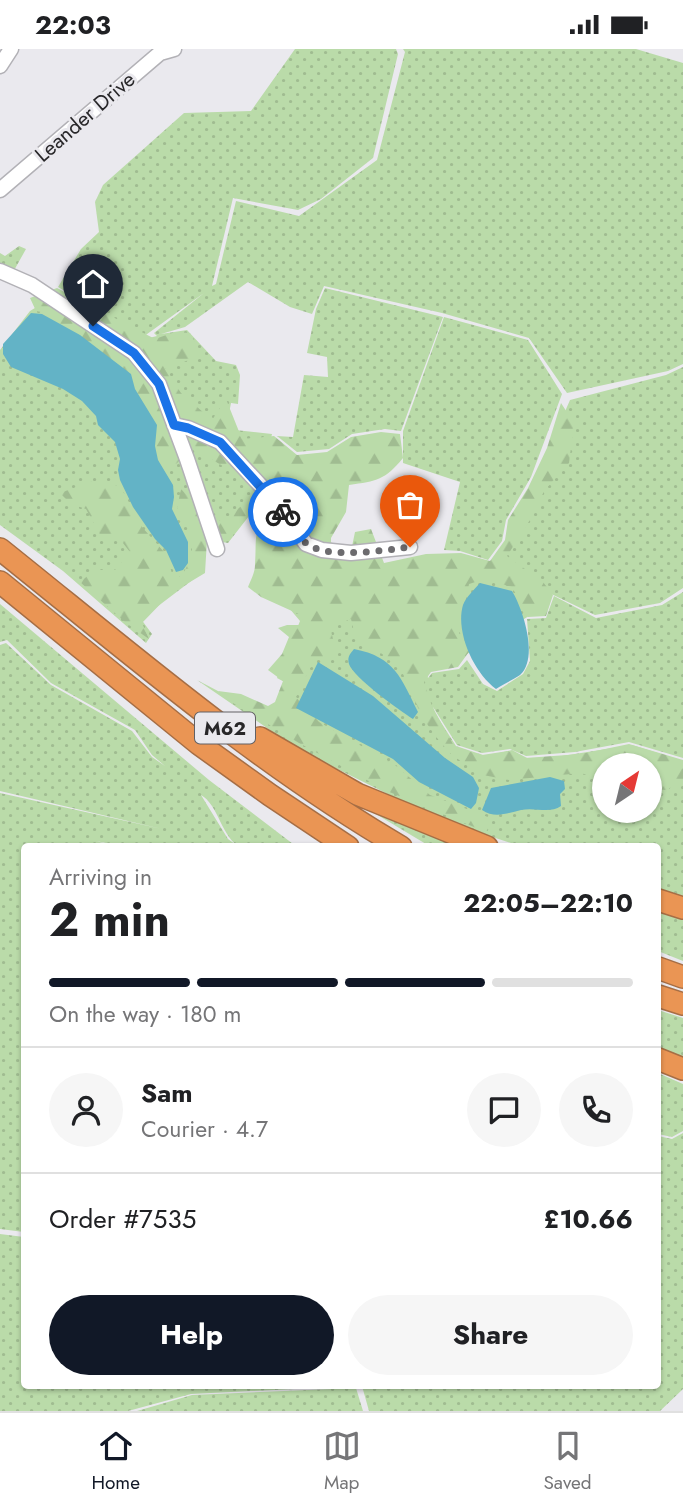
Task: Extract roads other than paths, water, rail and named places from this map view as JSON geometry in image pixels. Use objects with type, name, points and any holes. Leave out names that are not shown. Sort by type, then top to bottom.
[{"type":"highway","name":"M62","points":[[0,549],[245,743],[347,815],[394,843]]},
{"type":"highway","name":"M62","points":[[0,582],[133,691],[270,795],[342,843]]},
{"type":"highway","name":"M62","points":[[58,596],[212,706],[307,767],[356,794],[477,843]]},
{"type":"highway","name":"M62","points":[[133,691],[203,754],[316,843]]},
{"type":"highway","points":[[661,901],[683,908]]},
{"type":"highway","points":[[661,969],[683,977]]},
{"type":"highway","points":[[661,997],[683,1004]]},
{"type":"highway","points":[[661,1060],[683,1069]]},
{"type":"street","points":[[0,66],[11,49]]},
{"type":"street","name":"Leander Drive","points":[[0,190],[160,53],[174,49]]},
{"type":"street","points":[[0,271],[32,285],[134,353],[159,384],[216,549]]},
{"type":"street","points":[[174,425],[220,442],[274,500],[306,544],[322,550],[351,553],[410,547]]},
{"type":"water","points":[[31,313],[42,314],[80,335],[131,374],[135,389],[157,425],[155,446],[158,460],[173,485],[172,509],[188,542],[188,563],[183,570],[176,572],[166,550],[133,507],[120,480],[120,459],[115,442],[98,425],[96,416],[82,401],[63,389],[11,367],[3,354],[3,344]]},
{"type":"water","points":[[480,583],[512,591],[521,609],[529,646],[526,667],[520,675],[496,689],[474,663],[462,627],[463,605]]},
{"type":"water","points":[[354,649],[379,657],[395,671],[418,712],[413,719],[352,670],[348,659]]},
{"type":"water","points":[[318,662],[373,696],[445,758],[473,777],[479,788],[476,803],[471,809],[419,782],[393,759],[296,708]]},
{"type":"water","points":[[550,777],[564,781],[565,789],[560,794],[561,806],[557,808],[526,809],[497,815],[482,810],[491,788]]}]
